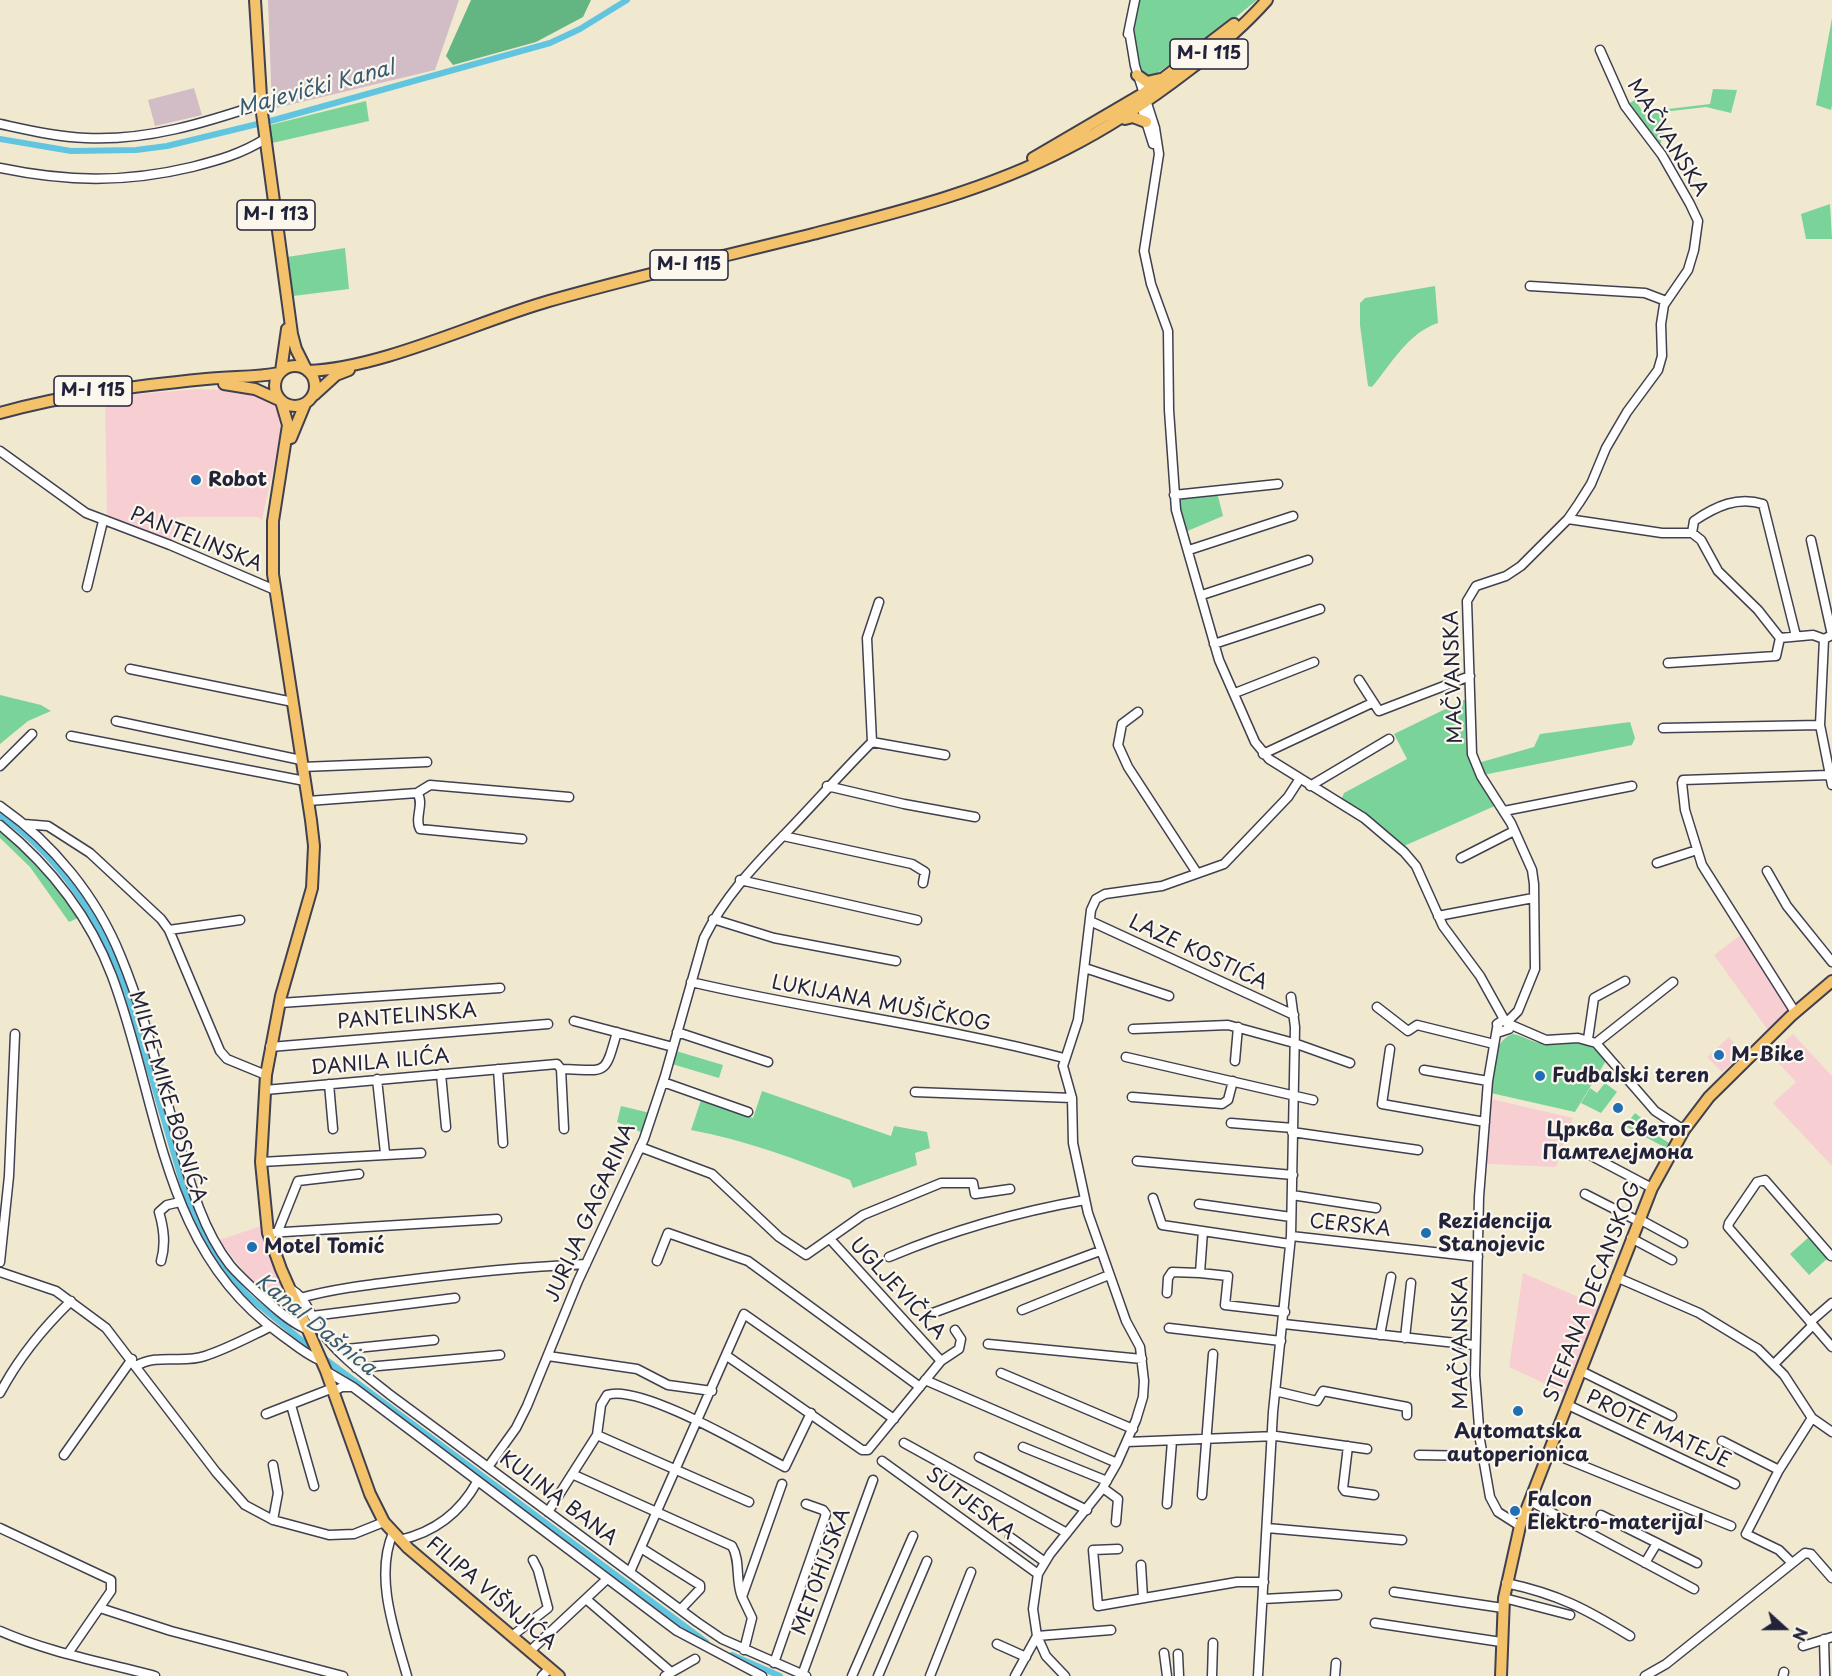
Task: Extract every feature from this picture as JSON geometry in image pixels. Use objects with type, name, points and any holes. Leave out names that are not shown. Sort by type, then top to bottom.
[{"type":"main road","name":"M-I 113","points":[[255,0],[261,109],[287,299],[296,349],[307,370]]},
{"type":"main road","name":"M-I 115","points":[[187,382],[240,386],[293,407],[305,404],[336,375],[377,358],[548,302],[936,201],[1058,153],[1119,120],[1166,77],[1266,0]]},
{"type":"main road","name":"M-I 115","points":[[1002,176],[1124,106],[1157,95],[1231,36],[1266,0]]},
{"type":"main road","points":[[1124,106],[1133,95],[1136,80],[1149,82],[1166,77]]},
{"type":"main road","points":[[1119,120],[1133,117],[1148,119],[1157,95]]},
{"type":"main road","name":"M-I 113","points":[[280,372],[287,347],[287,299]]},
{"type":"main road","name":"M-I 115","points":[[0,413],[89,392],[260,377],[293,366],[307,370],[326,370],[377,358]]},
{"type":"main road","points":[[307,370],[315,382],[314,395]]},
{"type":"main road","points":[[280,372],[275,383],[288,425],[281,473]]},
{"type":"main road","points":[[281,473],[295,426],[305,404]]},
{"type":"main road","name":"PANTELINSKA","points":[[281,473],[272,532],[275,590],[314,846],[312,888],[270,1047],[266,1075],[261,1162],[273,1232],[289,1289],[315,1331],[324,1366]]},
{"type":"main road","name":"STEFANA DECANSKOG","points":[[1501,1676],[1503,1603],[1520,1526],[1652,1188],[1684,1130],[1734,1070],[1795,1012],[1832,981]]},
{"type":"main road","name":"FILIPA VIŠNJIĆA","points":[[324,1366],[366,1483],[384,1522],[397,1537],[530,1651],[546,1672],[559,1676]]},
{"type":"street","points":[[1135,0],[1129,30],[1136,80],[1148,119],[1158,168],[1144,244],[1144,258],[1168,331],[1169,410],[1174,495],[1180,525],[1202,595],[1214,644],[1255,742],[1263,754],[1299,780],[1364,818],[1404,852],[1416,867],[1438,916],[1480,976],[1504,1026],[1546,1040],[1592,1041],[1673,982]]},
{"type":"street","name":"MAČVANSKA","points":[[1518,1011],[1535,969],[1532,870],[1504,811],[1481,776],[1472,754],[1467,601],[1472,590],[1481,584],[1511,573],[1569,519],[1591,484],[1606,448],[1627,412],[1658,370],[1662,356],[1661,324],[1666,301],[1688,270],[1696,240],[1698,221],[1662,155],[1625,106],[1600,50]]},
{"type":"street","points":[[0,124],[87,139],[189,128],[261,109]]},
{"type":"street","points":[[0,168],[86,180],[142,178],[234,156],[264,135]]},
{"type":"street","points":[[1530,286],[1645,293],[1666,301]]},
{"type":"street","name":"PANTELINSKA","points":[[0,450],[86,513],[170,544],[263,587],[275,590]]},
{"type":"street","points":[[1174,495],[1278,484]]},
{"type":"street","points":[[1692,533],[1694,521],[1728,503],[1738,500],[1764,504],[1796,636]]},
{"type":"street","points":[[1189,550],[1293,516]]},
{"type":"street","points":[[1569,519],[1662,533],[1692,533],[1701,540],[1718,571],[1758,610],[1780,638]]},
{"type":"street","name":"PANTELINSKA","points":[[87,587],[103,521]]},
{"type":"street","points":[[1795,1012],[1702,865],[1685,810],[1683,780],[1830,780],[1820,725],[1829,636],[1811,540]]},
{"type":"street","points":[[1202,595],[1308,560]]},
{"type":"street","points":[[879,602],[867,638],[872,742],[945,754]]},
{"type":"street","points":[[1214,644],[1320,609]]},
{"type":"street","points":[[1780,638],[1829,636]]},
{"type":"street","points":[[1668,663],[1776,656],[1780,638]]},
{"type":"street","points":[[1235,693],[1314,662]]},
{"type":"street","points":[[130,669],[293,702]]},
{"type":"street","points":[[1359,680],[1372,704],[1379,711],[1383,711],[1470,676]]},
{"type":"street","points":[[1263,754],[1372,704]]},
{"type":"street","points":[[1138,712],[1122,724],[1119,750],[1197,873]]},
{"type":"street","points":[[116,721],[302,764],[428,762]]},
{"type":"street","points":[[1663,728],[1820,725]]},
{"type":"street","points":[[0,766],[32,734]]},
{"type":"street","points":[[70,736],[305,781]]},
{"type":"street","points":[[1310,786],[1389,739]]},
{"type":"street","name":"JURIJA GAGARINA","points":[[488,1467],[516,1428],[586,1263],[640,1147],[663,1082],[704,938],[713,919],[740,880],[827,786],[872,742]]},
{"type":"street","points":[[1065,1676],[1046,1656],[1037,1636],[1033,1609],[1038,1574],[1105,1484],[1133,1429],[1143,1397],[1142,1359],[1100,1251],[1085,1200],[1073,1143],[1072,1098],[1064,1076],[1064,1058],[1078,1020],[1093,905],[1105,894],[1152,888],[1219,867],[1232,858],[1288,797],[1299,780]]},
{"type":"street","points":[[308,801],[417,793],[430,785],[568,797]]},
{"type":"street","points":[[827,786],[836,790],[975,817]]},
{"type":"street","points":[[1504,811],[1632,786]]},
{"type":"street","points":[[417,793],[420,799],[417,825],[420,829],[522,839]]},
{"type":"street","points":[[0,806],[24,824],[83,886],[121,956],[140,1010],[191,1186],[219,1247],[248,1285],[292,1322],[315,1331]]},
{"type":"street","points":[[24,824],[48,826],[90,853],[169,930],[220,1051],[227,1059],[266,1075]]},
{"type":"street","name":"MILKE MIKE BOSNIĆA","points":[[0,825],[35,855],[69,894],[85,919],[112,975],[180,1202],[196,1240],[211,1265],[246,1306],[270,1327],[677,1631],[759,1676]]},
{"type":"street","points":[[1461,858],[1514,831]]},
{"type":"street","points":[[783,836],[912,864],[925,872],[923,883]]},
{"type":"street","points":[[1658,863],[1697,850]]},
{"type":"street","points":[[1767,871],[1787,906],[1832,962]]},
{"type":"street","points":[[740,880],[917,920]]},
{"type":"street","points":[[1438,916],[1533,898]]},
{"type":"street","points":[[713,919],[766,936],[896,962]]},
{"type":"street","points":[[169,930],[240,920]]},
{"type":"street","name":"LAZE KOSTIĆA","points":[[1090,921],[1293,1014]]},
{"type":"street","points":[[1085,968],[1169,996]]},
{"type":"street","points":[[1625,981],[1594,998],[1592,1041],[1655,1111],[1684,1130]]},
{"type":"street","name":"LUKIJANA MUŠIČKOG","points":[[692,982],[790,1004],[978,1038],[1064,1058]]},
{"type":"street","name":"PANTELINSKA","points":[[280,1003],[500,988]]},
{"type":"street","name":"LAZE KOSTIĆA","points":[[1258,1676],[1275,1391],[1284,1324],[1290,1240],[1294,1043],[1291,997]]},
{"type":"street","points":[[1377,1007],[1408,1031],[1417,1024],[1493,1047],[1504,1026],[1518,1011],[1525,1032]]},
{"type":"street","points":[[574,1021],[673,1047]]},
{"type":"street","name":"PANTELINSKA","points":[[270,1047],[548,1024]]},
{"type":"street","points":[[1133,1029],[1228,1025],[1294,1043],[1350,1063]]},
{"type":"street","points":[[1235,1061],[1238,1027]]},
{"type":"street","name":"DANILA ILIĆA","points":[[265,1090],[557,1064],[561,1069],[601,1070],[607,1065],[617,1032]]},
{"type":"street","points":[[677,1032],[768,1062]]},
{"type":"street","points":[[0,1262],[9,1176],[15,1034]]},
{"type":"street","name":"MAČVANSKA","points":[[1493,1047],[1485,1122],[1474,1345],[1482,1456],[1492,1503],[1503,1516],[1520,1526]]},
{"type":"street","points":[[1390,1048],[1382,1104],[1485,1122]]},
{"type":"street","points":[[1126,1057],[1313,1100]]},
{"type":"street","points":[[498,1069],[503,1143]]},
{"type":"street","points":[[561,1069],[564,1129]]},
{"type":"street","points":[[1424,1070],[1488,1081]]},
{"type":"street","points":[[441,1074],[446,1127]]},
{"type":"street","points":[[377,1079],[385,1153]]},
{"type":"street","points":[[1132,1097],[1222,1104],[1228,1100],[1233,1081]]},
{"type":"street","points":[[663,1082],[748,1112]]},
{"type":"street","points":[[329,1084],[333,1129]]},
{"type":"street","points":[[915,1092],[1072,1098]]},
{"type":"street","points":[[1231,1123],[1293,1130],[1418,1150]]},
{"type":"street","name":"UGLJEVIČKA","points":[[640,1147],[712,1174],[779,1237],[806,1255],[863,1215],[941,1183],[973,1183],[975,1194],[1010,1189]]},
{"type":"street","points":[[1584,1152],[1652,1188]]},
{"type":"street","points":[[261,1162],[385,1153],[421,1153]]},
{"type":"street","points":[[1137,1161],[1293,1175]]},
{"type":"street","points":[[359,1174],[298,1181],[273,1232],[496,1219]]},
{"type":"street","points":[[1831,1256],[1765,1180],[1757,1182],[1728,1227],[1832,1347]]},
{"type":"street","points":[[1585,1194],[1683,1243]]},
{"type":"street","points":[[1292,1195],[1376,1208]]},
{"type":"street","points":[[1153,1198],[1162,1225],[1290,1240]]},
{"type":"street","points":[[889,1257],[985,1222],[1085,1200]]},
{"type":"street","points":[[161,1261],[165,1249],[159,1212],[167,1205],[180,1202]]},
{"type":"street","points":[[1199,1204],[1291,1217]]},
{"type":"street","points":[[1200,1273],[1203,1231]]},
{"type":"street","points":[[657,1260],[668,1233],[748,1261],[922,1384],[1117,1463]]},
{"type":"street","points":[[1631,1238],[1672,1260]]},
{"type":"street","name":"UGLJEVIČKA","points":[[830,1239],[941,1361]]},
{"type":"street","name":"CERSKA","points":[[1290,1240],[1478,1257]]},
{"type":"street","points":[[930,1314],[1100,1251]]},
{"type":"street","points":[[300,1298],[340,1289],[413,1279],[586,1263]]},
{"type":"street","points":[[0,1272],[56,1291],[106,1328],[231,1491],[245,1505],[273,1520],[315,1532],[341,1536],[372,1529],[384,1522]]},
{"type":"street","points":[[1167,1293],[1168,1278],[1172,1272],[1228,1276],[1225,1305],[1285,1312]]},
{"type":"street","points":[[1022,1310],[1109,1275]]},
{"type":"street","points":[[1380,1335],[1390,1277]]},
{"type":"street","points":[[1616,1277],[1699,1313],[1758,1349],[1775,1363],[1812,1418],[1832,1432]]},
{"type":"street","points":[[1405,1338],[1411,1283]]},
{"type":"street","name":"KULINA BANA","points":[[289,1289],[300,1298],[312,1316],[315,1331],[356,1368],[548,1512],[723,1639],[804,1675]]},
{"type":"street","points":[[312,1316],[455,1298]]},
{"type":"street","points":[[0,1393],[27,1348],[71,1301]]},
{"type":"street","points":[[1775,1363],[1832,1303]]},
{"type":"street","points":[[630,1572],[699,1422],[744,1314],[894,1419]]},
{"type":"street","points":[[1284,1324],[1474,1345]]},
{"type":"street","points":[[64,1455],[134,1363],[154,1359],[188,1360],[205,1356],[270,1327]]},
{"type":"street","points":[[1169,1328],[1281,1341]]},
{"type":"street","points":[[727,1356],[862,1450],[871,1449],[941,1361],[953,1355],[960,1348],[961,1339],[955,1329]]},
{"type":"street","points":[[337,1350],[434,1340]]},
{"type":"street","points":[[988,1344],[1142,1359]]},
{"type":"street","points":[[1202,1495],[1213,1354]]},
{"type":"street","points":[[356,1368],[500,1355]]},
{"type":"street","points":[[548,1356],[637,1369],[668,1385],[712,1391]]},
{"type":"street","points":[[1581,1371],[1672,1416]]},
{"type":"street","points":[[1001,1373],[1133,1429]]},
{"type":"street","points":[[266,1414],[342,1387],[353,1387]]},
{"type":"street","points":[[1275,1391],[1317,1401],[1323,1391],[1407,1407],[1407,1415]]},
{"type":"street","points":[[548,1512],[597,1435],[601,1405],[604,1398],[612,1393],[634,1394],[699,1422],[785,1467],[812,1413]]},
{"type":"street","points":[[291,1405],[314,1486]]},
{"type":"street","name":"PROTE MATEJE","points":[[1568,1405],[1735,1484]]},
{"type":"street","points":[[1791,1562],[1779,1550],[1746,1534],[1779,1470],[1812,1418]]},
{"type":"street","points":[[597,1435],[749,1502]]},
{"type":"street","points":[[1127,1442],[1281,1437],[1367,1449]]},
{"type":"street","points":[[1167,1504],[1172,1441]]},
{"type":"street","points":[[1722,1441],[1779,1470]]},
{"type":"street","points":[[904,1443],[1067,1533]]},
{"type":"street","points":[[1348,1446],[1343,1488],[1345,1491],[1374,1495]]},
{"type":"street","points":[[1023,1447],[1105,1484],[1118,1499],[1116,1522]]},
{"type":"street","points":[[1549,1452],[1731,1526]]},
{"type":"street","points":[[1419,1455],[1482,1456]]},
{"type":"street","points":[[979,1457],[1087,1510]]},
{"type":"street","name":"SUTJESKA","points":[[882,1461],[1038,1574]]},
{"type":"street","points":[[273,1465],[278,1493],[273,1520]]},
{"type":"street","points":[[572,1474],[732,1546],[735,1552],[736,1583],[752,1618],[744,1650]]},
{"type":"street","name":"METOHIJSKA","points":[[804,1675],[873,1480]]},
{"type":"street","name":"FILIPA VIŠNJIĆA","points":[[397,1537],[428,1532],[452,1516],[477,1482]]},
{"type":"street","points":[[742,1597],[782,1484]]},
{"type":"street","points":[[1530,1501],[1694,1589]]},
{"type":"street","points":[[774,1663],[826,1514],[823,1510],[806,1504]]},
{"type":"street","points":[[1601,1515],[1697,1563]]},
{"type":"street","points":[[0,1528],[110,1578],[111,1591],[69,1652]]},
{"type":"street","points":[[1267,1528],[1402,1540]]},
{"type":"street","points":[[852,1676],[914,1536]]},
{"type":"street","points":[[397,1537],[387,1556],[386,1585],[407,1676]]},
{"type":"street","points":[[1010,1537],[1045,1562]]},
{"type":"street","points":[[1645,1563],[1657,1543]]},
{"type":"street","points":[[641,1548],[700,1585],[700,1589],[681,1609]]},
{"type":"street","points":[[1118,1549],[1093,1550],[1098,1606],[1237,1582],[1264,1582]]},
{"type":"street","points":[[1645,1676],[1666,1664],[1805,1553],[1811,1554],[1832,1578]]},
{"type":"street","points":[[512,1636],[548,1608],[533,1560]]},
{"type":"street","points":[[878,1676],[927,1561]]},
{"type":"street","points":[[1141,1564],[1143,1598]]},
{"type":"street","points":[[930,1676],[971,1572]]},
{"type":"street","points":[[530,1651],[607,1579]]},
{"type":"street","points":[[1506,1583],[1559,1596],[1630,1636]]},
{"type":"street","points":[[1394,1592],[1503,1603],[1570,1615]]},
{"type":"street","points":[[1263,1599],[1337,1595]]},
{"type":"street","points":[[586,1599],[668,1674],[695,1659]]},
{"type":"street","points":[[100,1608],[171,1631],[343,1676]]},
{"type":"street","points":[[1375,1623],[1501,1642]]},
{"type":"street","points":[[1037,1636],[1111,1630]]},
{"type":"street","points":[[0,1631],[43,1649],[69,1652],[155,1676]]},
{"type":"street","points":[[1015,1676],[1037,1636]]},
{"type":"street","points":[[1803,1646],[1828,1638],[1825,1676]]},
{"type":"street","points":[[1212,1676],[1213,1643]]},
{"type":"street","points":[[997,1644],[1026,1657]]},
{"type":"street","points":[[1164,1653],[1167,1676]]},
{"type":"street","points":[[1178,1654],[1179,1676]]},
{"type":"street","points":[[1335,1676],[1336,1663]]},
{"type":"shaded area","points":[[268,0],[459,0],[435,70],[272,109]]},
{"type":"shaded area","points":[[194,88],[202,115],[155,126],[148,100]]},
{"type":"shaded area","points":[[199,389],[231,390],[260,396],[272,400],[277,408],[281,433],[262,520],[258,517],[176,517],[175,541],[107,518],[105,397]]},
{"type":"shaded area","points":[[1746,931],[1793,1007],[1767,1029],[1714,955]]},
{"type":"shaded area","points":[[1793,1034],[1832,1076],[1832,1166],[1773,1103],[1796,1082],[1770,1054]]},
{"type":"shaded area","points":[[1729,1037],[1743,1054],[1722,1072],[1707,1057]]},
{"type":"shaded area","points":[[1491,1099],[1573,1118],[1556,1167],[1487,1164]]},
{"type":"shaded area","points":[[261,1226],[295,1312],[294,1315],[285,1311],[253,1283],[219,1240]]},
{"type":"shaded area","points":[[1523,1273],[1599,1306],[1565,1393],[1509,1367]]},
{"type":"green space","points":[[471,0],[591,0],[583,17],[536,42],[453,65],[446,56]]},
{"type":"green space","points":[[1139,0],[1257,0],[1220,30],[1150,78],[1142,72],[1134,53],[1135,20]]},
{"type":"green space","points":[[1832,18],[1832,105],[1831,110],[1816,105]]},
{"type":"green space","points":[[1713,89],[1737,90],[1731,113],[1706,107],[1663,112],[1665,128],[1660,145],[1628,104],[1635,100],[1643,112],[1710,104]]},
{"type":"green space","points":[[366,101],[369,121],[272,143],[270,125]]},
{"type":"green space","points":[[1830,204],[1832,239],[1806,239],[1801,214]]},
{"type":"green space","points":[[345,248],[349,289],[293,296],[287,257]]},
{"type":"green space","points":[[1435,286],[1438,323],[1409,341],[1372,387],[1368,386],[1360,325],[1360,303],[1365,298]]},
{"type":"green space","points":[[1217,492],[1223,516],[1185,532],[1177,497]]},
{"type":"green space","points":[[0,695],[41,705],[51,711],[28,721],[0,744]]},
{"type":"green space","points":[[1468,698],[1468,743],[1497,805],[1404,846],[1368,817],[1341,800],[1344,793],[1407,759],[1394,734]]},
{"type":"green space","points":[[1630,722],[1635,738],[1632,745],[1483,775],[1478,763],[1534,747],[1540,734]]},
{"type":"green space","points":[[0,827],[34,857],[80,917],[69,922],[30,867],[0,838]]},
{"type":"green space","name":"Fudbalski teren","points":[[1513,1034],[1555,1045],[1584,1044],[1607,1059],[1575,1112],[1491,1093],[1492,1068],[1496,1051],[1506,1038]]},
{"type":"green space","points":[[676,1051],[723,1065],[719,1078],[672,1064]]},
{"type":"green space","points":[[1605,1083],[1617,1092],[1601,1113],[1581,1103],[1590,1088],[1597,1093]]},
{"type":"green space","points":[[762,1091],[891,1136],[894,1126],[927,1132],[930,1148],[915,1153],[917,1165],[853,1188],[850,1180],[791,1158],[732,1139],[691,1130],[701,1100],[753,1118]]},
{"type":"green space","points":[[621,1106],[650,1113],[643,1133],[617,1122]]},
{"type":"green space","points":[[1635,1113],[1648,1123],[1646,1128],[1669,1143],[1666,1148],[1625,1126]]},
{"type":"green space","points":[[1809,1237],[1828,1258],[1809,1275],[1790,1254]]},
{"type":"waterway","name":"Majevički Kanal","points":[[0,139],[71,151],[136,150],[167,146],[274,120],[550,43],[580,29],[627,0]]},
{"type":"waterway","name":"Kanal Dašnica","points":[[0,815],[22,832],[61,872],[92,917],[105,942],[127,993],[185,1192],[196,1222],[229,1276],[249,1297],[321,1356],[706,1642]]},
{"type":"waterway","name":"Kanal Dašnica","points":[[732,1655],[780,1676]]},
{"type":"place","name":"Robot","points":[[196,480]]},
{"type":"place","name":"M-Bike","points":[[1719,1055]]},
{"type":"place","name":"Fudbalski teren","points":[[1540,1076]]},
{"type":"place","name":"Црква Светог Памтелејмона","points":[[1618,1108]]},
{"type":"place","name":"Rezidencija Stanojevic","points":[[1426,1233]]},
{"type":"place","name":"Motel Tomić","points":[[252,1247]]},
{"type":"place","name":"Automatska autoperionica","points":[[1518,1411]]},
{"type":"place","name":"Falcon Elektro-materijal","points":[[1515,1511]]}]
